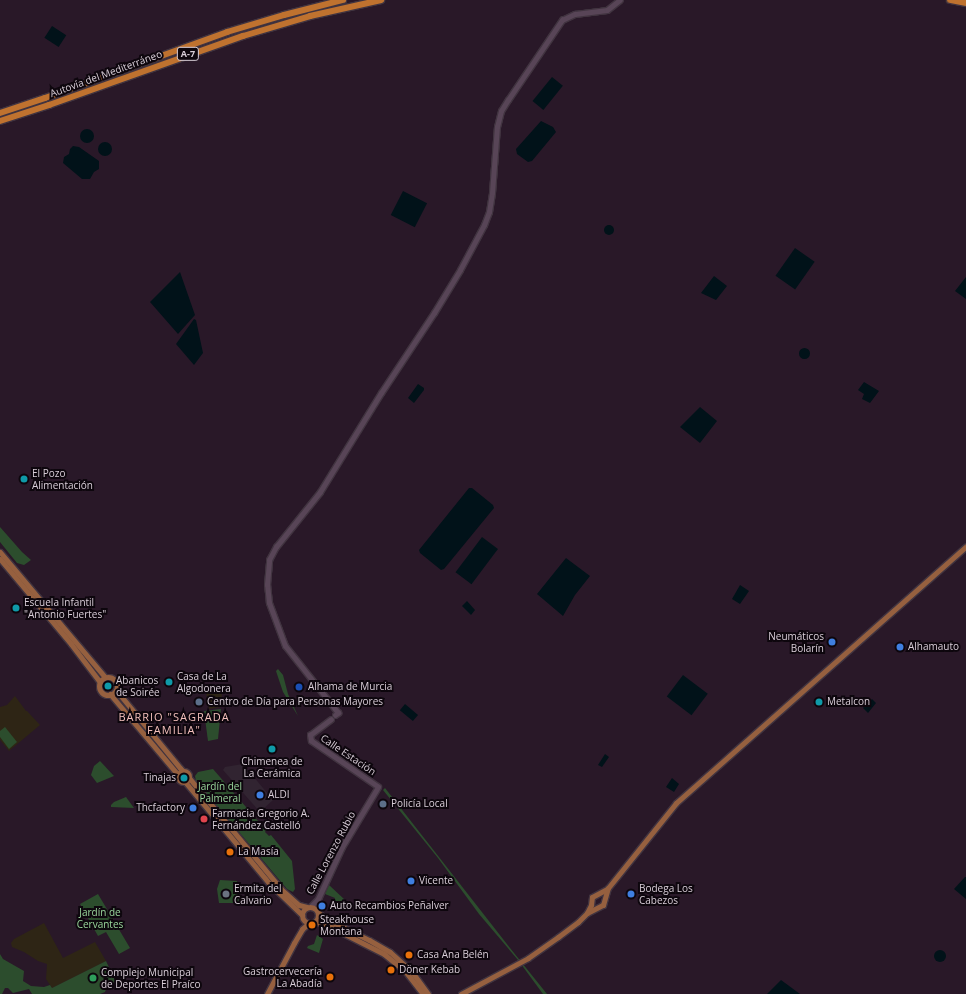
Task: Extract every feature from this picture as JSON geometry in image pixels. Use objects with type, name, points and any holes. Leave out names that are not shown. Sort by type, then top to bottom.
[{"type":"highway","name":"Autovía del Mediterráneo","points":[[0,113],[46,98],[227,32],[284,15],[343,0]]},
{"type":"highway","name":"Autovía del Mediterráneo","points":[[0,121],[243,36],[310,16],[381,0]]},
{"type":"highway","points":[[950,0],[966,4]]},
{"type":"main road","points":[[335,715],[338,713],[286,646],[269,603],[267,585],[269,560],[274,550],[305,512],[322,488],[380,393],[434,313],[460,270],[484,225],[491,199],[497,127],[501,112],[508,100],[562,20],[575,14],[607,10],[620,0]]},
{"type":"main road","points":[[587,913],[603,906],[608,888],[666,813],[679,800],[966,546]]},
{"type":"main road","points":[[0,552],[105,677],[114,678],[117,684],[116,690],[110,694],[105,694],[101,691],[100,682],[71,644],[0,559]]},
{"type":"main road","points":[[100,682],[105,677]]},
{"type":"main road","points":[[116,690],[164,750],[184,772],[188,773],[188,781],[270,884],[303,917],[312,923],[322,923],[368,945],[389,958],[410,976],[422,994]]},
{"type":"main road","points":[[110,694],[179,776],[180,781],[188,781],[281,889],[299,905],[309,906],[324,918],[390,952],[412,972],[428,994]]},
{"type":"main road","name":"Calle Estación","points":[[331,719],[309,737],[315,746],[378,787]]},
{"type":"main road","points":[[179,776],[184,772]]},
{"type":"main road","name":"Calle Lorenzo Rubio","points":[[309,906],[318,899],[342,847],[378,787]]},
{"type":"main road","points":[[461,994],[528,958],[578,922],[587,913],[591,905],[592,897],[608,888]]},
{"type":"main road","points":[[599,894],[604,899]]},
{"type":"main road","points":[[302,929],[318,918],[318,899]]},
{"type":"main road","points":[[591,905],[596,909]]},
{"type":"main road","points":[[267,994],[302,929],[303,911],[309,906]]},
{"type":"shaded area","points":[[52,26],[66,35],[59,47],[44,38]]},
{"type":"shaded area","points":[[552,77],[563,86],[543,110],[532,101]]},
{"type":"shaded area","points":[[541,121],[553,127],[556,132],[532,161],[528,162],[517,154],[516,149]]},
{"type":"shaded area","points":[[87,129],[92,131],[94,136],[92,141],[87,143],[82,141],[80,136],[82,131]]},
{"type":"shaded area","points":[[105,142],[110,144],[112,149],[110,154],[105,156],[100,154],[98,149],[100,144]]},
{"type":"shaded area","points":[[73,146],[79,147],[99,161],[99,169],[94,172],[90,179],[82,179],[63,163],[64,157],[69,154],[70,149]]},
{"type":"shaded area","points":[[403,191],[427,203],[415,227],[391,215]]},
{"type":"shaded area","points":[[607,225],[611,225],[613,226],[613,234],[607,235],[604,232],[604,228]]},
{"type":"shaded area","points":[[795,248],[815,262],[795,290],[775,276]]},
{"type":"shaded area","points":[[180,272],[195,315],[178,334],[150,302]]},
{"type":"shaded area","points":[[714,276],[727,286],[716,300],[701,293]]},
{"type":"shaded area","points":[[966,277],[966,299],[955,291]]},
{"type":"shaded area","points":[[194,319],[196,320],[203,353],[194,365],[176,344]]},
{"type":"shaded area","points":[[804,347],[808,349],[810,353],[808,357],[804,359],[800,357],[798,353],[800,349]]},
{"type":"shaded area","points":[[864,382],[879,391],[870,403],[862,399],[864,394],[858,390]]},
{"type":"shaded area","points":[[418,384],[424,388],[424,390],[414,403],[408,398]]},
{"type":"shaded area","points":[[700,407],[717,421],[700,443],[680,427]]},
{"type":"shaded area","points":[[469,488],[472,488],[493,505],[494,508],[444,569],[441,570],[420,553],[419,550]]},
{"type":"shaded area","points":[[482,537],[498,549],[471,584],[456,572]]},
{"type":"shaded area","points":[[566,558],[590,576],[575,595],[563,616],[537,594]]},
{"type":"shaded area","points":[[740,585],[749,591],[740,604],[732,599]]},
{"type":"shaded area","points":[[467,601],[475,610],[471,615],[462,606]]},
{"type":"shaded area","points":[[683,675],[708,694],[692,715],[667,697]]},
{"type":"shaded area","points":[[222,691],[221,707],[209,709],[206,693]]},
{"type":"shaded area","points":[[15,696],[26,711],[40,725],[9,751],[0,740],[0,707],[7,705]]},
{"type":"shaded area","points":[[872,699],[876,703],[868,713],[863,708]]},
{"type":"shaded area","points":[[405,704],[418,715],[413,721],[400,710]]},
{"type":"shaded area","points":[[605,754],[609,757],[602,767],[598,765]]},
{"type":"shaded area","points":[[243,764],[273,800],[260,812],[223,770],[225,767]]},
{"type":"shaded area","points":[[672,778],[679,784],[674,792],[666,787]]},
{"type":"shaded area","points":[[966,877],[966,899],[954,889]]},
{"type":"shaded area","points":[[44,923],[63,958],[95,942],[106,961],[52,988],[46,979],[47,964],[38,961],[24,952],[12,947],[11,943],[14,939]]},
{"type":"shaded area","points":[[942,950],[945,951],[945,961],[938,962],[935,961],[934,954],[935,951]]},
{"type":"shaded area","points":[[781,980],[800,994],[767,994]]},
{"type":"green space","points":[[0,527],[31,560],[24,565],[17,563],[0,542]]},
{"type":"green space","points":[[278,669],[283,675],[288,694],[298,716],[283,692],[276,671]]},
{"type":"green space","points":[[110,679],[113,680],[113,690],[106,691],[103,690],[102,683],[103,680]]},
{"type":"green space","points":[[221,709],[218,739],[208,741],[204,711]]},
{"type":"green space","points":[[5,727],[17,742],[9,749],[0,737],[0,731]]},
{"type":"green space","points":[[100,761],[114,776],[97,783],[91,775],[94,766]]},
{"type":"green space","name":"Jardín del Palmeral","points":[[213,769],[266,830],[265,832],[269,836],[271,835],[292,861],[295,889],[293,892],[287,889],[196,781],[195,776],[198,772]]},
{"type":"green space","points":[[385,788],[547,994],[543,994],[518,960],[479,914],[438,858],[383,790]]},
{"type":"green space","points":[[126,797],[134,808],[111,807],[114,802]]},
{"type":"green space","points":[[220,880],[237,881],[239,903],[219,903],[217,889]]},
{"type":"green space","points":[[329,885],[344,899],[339,903],[334,901],[335,898],[325,894]]},
{"type":"green space","name":"Jardín de Cervantes","points":[[98,894],[130,948],[119,954],[106,932],[98,936],[80,904]]},
{"type":"green space","points":[[317,935],[323,939],[319,953],[307,948],[308,946],[314,944]]},
{"type":"green space","points":[[0,954],[3,959],[24,971],[23,981],[31,986],[44,987],[50,985],[52,988],[106,961],[115,980],[113,987],[108,984],[105,992],[100,994],[32,994],[29,989],[13,993],[8,988],[5,988],[2,994],[0,994]]},
{"type":"place","name":"El Pozo Alimentación","points":[[24,479]]},
{"type":"place","name":"Escuela Infantil \"Antonio Fuertes\"","points":[[16,608]]},
{"type":"place","name":"Neumáticos Bolarín","points":[[832,642]]},
{"type":"place","name":"Alhamauto","points":[[900,647]]},
{"type":"place","name":"Casa de La Algodonera","points":[[169,682]]},
{"type":"place","name":"Abanicos de Soirée","points":[[108,686]]},
{"type":"place","name":"Alhama de Murcia","points":[[299,687]]},
{"type":"place","name":"Centro de Día para Personas Mayores","points":[[199,702]]},
{"type":"place","name":"Metalcon","points":[[819,702]]},
{"type":"place","name":"Chimenea de La Cerámica","points":[[272,749]]},
{"type":"place","name":"Tinajas","points":[[184,778]]},
{"type":"place","name":"ALDI","points":[[260,795]]},
{"type":"place","name":"Policía Local","points":[[383,804]]},
{"type":"place","name":"Thcfactory","points":[[193,808]]},
{"type":"place","name":"Farmacia Gregorio A. Fernández Castelló","points":[[204,819]]},
{"type":"place","name":"La Masía","points":[[230,852]]},
{"type":"place","name":"Vicente","points":[[411,881]]},
{"type":"place","name":"Ermita del Calvario","points":[[226,894]]},
{"type":"place","name":"Bodega Los Cabezos","points":[[631,894]]},
{"type":"place","name":"Auto Recambios Peñalver","points":[[322,906]]},
{"type":"place","name":"Steakhouse Montana","points":[[312,925]]},
{"type":"place","name":"Casa Ana Belén","points":[[409,955]]},
{"type":"place","name":"Döner Kebab","points":[[391,970]]},
{"type":"place","name":"Gastrocervecería La Abadía","points":[[330,977]]},
{"type":"place","name":"Complejo Municipal de Deportes El Praíco","points":[[93,978]]},
{"type":"district","name":"BARRIO \"SAGRADA FAMILIA\"","points":[[174,724]]}]
